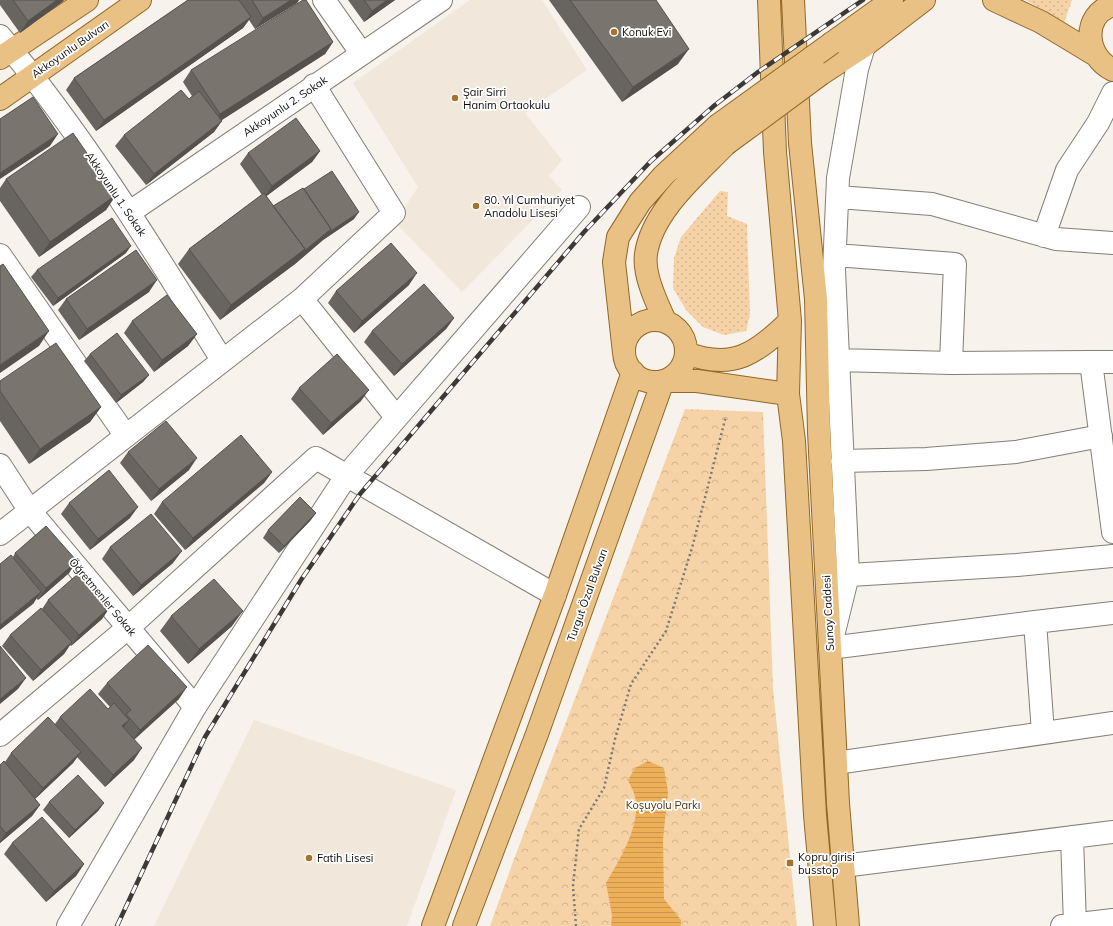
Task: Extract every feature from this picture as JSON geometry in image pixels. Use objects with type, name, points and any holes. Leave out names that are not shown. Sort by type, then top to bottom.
[{"type":"main road","points":[[4,48],[87,0]]},
{"type":"main road","name":"Akkoyunlu Bulvarı","points":[[0,99],[140,0]]},
{"type":"main road","points":[[769,0],[775,152],[790,321],[788,394],[794,441],[815,807],[825,926]]},
{"type":"main road","points":[[665,322],[651,290],[646,255],[654,228],[691,180],[722,135],[832,43],[892,0]]},
{"type":"main road","points":[[433,926],[555,595],[628,363],[614,262],[618,237],[640,202],[664,175],[722,135],[822,74],[864,46],[924,0]]},
{"type":"main road","points":[[994,0],[1041,22],[1094,54]]},
{"type":"main road","points":[[1113,5],[1101,12],[1094,21],[1091,32],[1091,43],[1094,54],[1099,61],[1113,70]]},
{"type":"main road","name":"Sunay Caddesi","points":[[793,8],[800,143],[816,300],[819,432],[826,576],[836,763],[848,926]]},
{"type":"main road","points":[[663,381],[672,377],[679,371],[684,362],[686,353],[685,343],[681,333],[674,326],[655,320],[645,322],[636,326],[629,334],[625,343],[628,363],[647,381],[663,381],[697,381],[788,394]]},
{"type":"main road","points":[[686,353],[705,360],[725,360],[745,355],[767,342],[790,321]]},
{"type":"main road","name":"Turgut Özal Bulvarı","points":[[464,926],[537,734],[663,381]]},
{"type":"street","points":[[324,0],[362,54]]},
{"type":"street","name":"Akkoyunlu 2. Sokak","points":[[130,212],[440,0]]},
{"type":"street","points":[[864,46],[857,68],[838,178],[835,255],[842,461],[848,575],[830,648],[1113,613]]},
{"type":"street","name":"Akkoyunlu 1. Sokak","points":[[4,48],[33,76],[130,212],[222,360]]},
{"type":"street","points":[[0,534],[302,299],[394,213],[314,85]]},
{"type":"street","points":[[1044,236],[1067,170],[1098,123],[1113,93]]},
{"type":"street","points":[[838,197],[932,204],[1056,239],[1113,243]]},
{"type":"street","points":[[68,926],[195,707],[347,475],[396,416],[579,207]]},
{"type":"street","points":[[0,255],[126,436]]},
{"type":"street","points":[[835,255],[955,264],[951,363]]},
{"type":"street","points":[[302,299],[396,416]]},
{"type":"street","points":[[838,360],[951,363],[1113,362]]},
{"type":"street","points":[[1091,362],[1113,532]]},
{"type":"street","points":[[842,461],[926,459],[1016,452],[1101,436]]},
{"type":"street","points":[[0,735],[129,627],[316,458],[555,595]]},
{"type":"street","name":"Öğretmenler Sokak","points":[[0,465],[30,511],[195,707]]},
{"type":"street","points":[[826,576],[1017,565],[1113,556]]},
{"type":"street","points":[[1035,622],[1043,733]]},
{"type":"street","points":[[836,763],[1113,723]]},
{"type":"street","points":[[843,866],[1113,832]]},
{"type":"street","points":[[1072,838],[1087,924]]},
{"type":"path","points":[[576,926],[572,886],[579,829],[604,788],[614,739],[631,684],[666,631],[692,548],[726,416]]},
{"type":"shaded area","name":"Şair Sirri Hanim Ortaokulu","points":[[470,0],[542,0],[587,70],[525,113],[562,160],[549,176],[562,190],[462,292],[395,222],[418,187],[353,83]]},
{"type":"shaded area","name":"Fatih Lisesi","points":[[254,720],[456,790],[407,926],[154,926]]},
{"type":"shaded area","points":[[648,761],[664,768],[668,792],[663,839],[664,899],[681,920],[681,926],[611,926],[612,915],[606,883],[628,842],[635,818],[635,797],[628,780],[635,768]]},
{"type":"green space","points":[[1026,0],[1072,0],[1064,23]]},
{"type":"green space","points":[[720,191],[728,192],[727,216],[747,224],[750,315],[746,331],[724,335],[703,327],[686,310],[673,288],[674,258],[681,237]]},
{"type":"green space","name":"Koşuyolu Parkı","points":[[685,409],[763,412],[773,688],[797,926],[490,926],[514,859]]},
{"type":"building","points":[[13,0],[57,0],[28,21]]},
{"type":"building","points":[[188,0],[239,0],[251,17],[104,120],[74,78]]},
{"type":"building","points":[[252,0],[291,0],[263,18]]},
{"type":"building","points":[[303,0],[306,0],[333,42],[220,114],[191,70]]},
{"type":"building","points":[[364,0],[387,0],[372,11]]},
{"type":"building","name":"Konuk Evi","points":[[570,0],[656,0],[689,49],[633,87]]},
{"type":"building","points":[[181,90],[189,99],[199,91],[222,121],[154,174],[124,135]]},
{"type":"building","points":[[33,97],[58,134],[0,173],[0,119]]},
{"type":"building","points":[[296,118],[320,151],[272,186],[248,153]]},
{"type":"building","points":[[73,133],[116,195],[50,242],[6,179]]},
{"type":"building","points":[[332,171],[359,212],[328,233],[331,229],[304,189]]},
{"type":"building","points":[[303,188],[331,229],[303,252],[305,249],[273,206]]},
{"type":"building","points":[[264,193],[305,249],[231,305],[189,249]]},
{"type":"building","points":[[112,218],[131,246],[58,298],[37,270]]},
{"type":"building","points":[[391,243],[417,273],[362,321],[336,291]]},
{"type":"building","points":[[136,250],[157,280],[87,329],[66,299]]},
{"type":"building","points":[[3,264],[49,331],[0,365],[0,266]]},
{"type":"building","points":[[424,284],[454,318],[402,364],[372,331]]},
{"type":"building","points":[[167,295],[197,334],[162,360],[132,321]]},
{"type":"building","points":[[117,333],[149,375],[121,395],[90,354]]},
{"type":"building","points":[[56,343],[101,407],[40,449],[0,391],[0,381]]},
{"type":"building","points":[[337,354],[369,390],[331,423],[299,388]]},
{"type":"building","points":[[166,421],[197,458],[159,489],[128,452]]},
{"type":"building","points":[[241,435],[272,472],[193,538],[162,502]]},
{"type":"building","points":[[109,470],[138,507],[98,539],[69,503]]},
{"type":"building","points":[[300,497],[316,513],[284,546],[268,530]]},
{"type":"building","points":[[151,514],[182,551],[141,585],[110,547]]},
{"type":"building","points":[[46,526],[77,561],[46,588],[15,553]]},
{"type":"building","points":[[11,555],[41,592],[0,625],[0,564]]},
{"type":"building","points":[[79,573],[110,607],[79,635],[48,600]]},
{"type":"building","points":[[214,579],[243,611],[199,649],[171,616]]},
{"type":"building","points":[[41,608],[72,642],[41,670],[10,635]]},
{"type":"building","points":[[148,645],[187,687],[140,730],[126,714],[131,710],[107,683]]},
{"type":"building","points":[[0,646],[26,678],[0,699]]},
{"type":"building","points":[[90,689],[108,709],[114,703],[129,720],[122,726],[142,748],[113,775],[60,717]]},
{"type":"building","points":[[48,717],[81,752],[43,788],[11,753]]},
{"type":"building","points":[[4,761],[40,805],[6,833],[0,826],[0,765]]},
{"type":"building","points":[[78,775],[104,803],[75,830],[49,802]]},
{"type":"building","points":[[42,817],[84,864],[54,891],[12,843]]},
{"type":"railway","points":[[117,926],[205,737],[301,580],[360,494],[584,232],[651,161],[715,105],[758,72],[863,0]]},
{"type":"place","name":"Konuk Evi","points":[[614,32]]},
{"type":"place","name":"Şair Sirri Hanim Ortaokulu","points":[[455,98]]},
{"type":"place","name":"80. Yıl Cumhuriyet Anadolu Lisesi","points":[[476,206]]},
{"type":"place","name":"Fatih Lisesi","points":[[309,858]]},
{"type":"place","name":"Kopru girisi busstop","points":[[790,863]]}]
